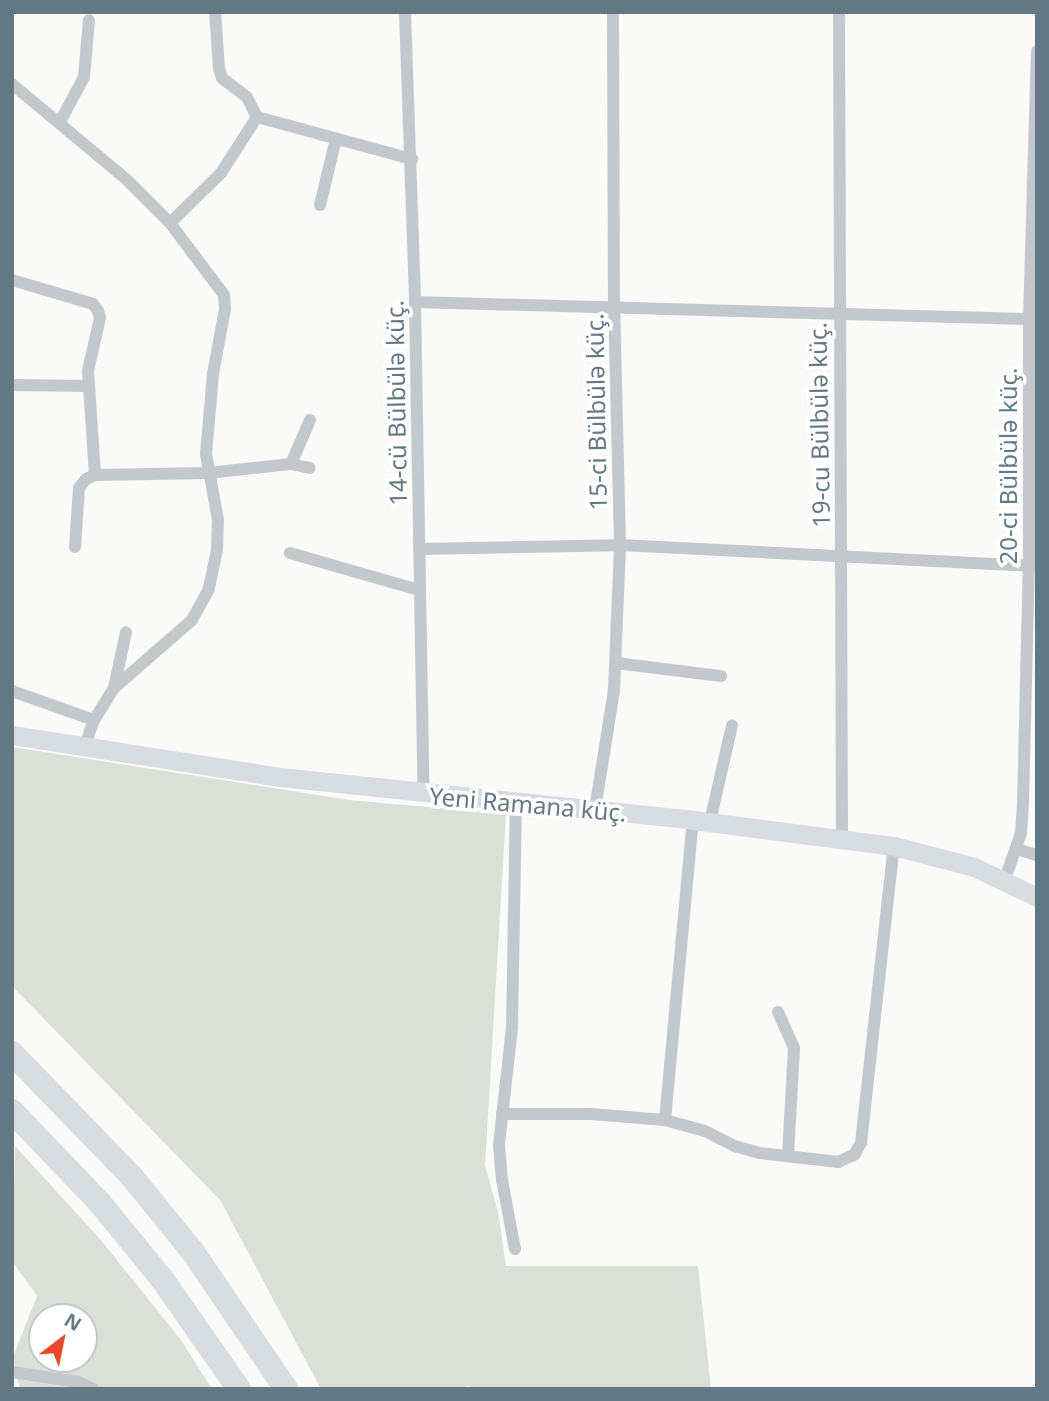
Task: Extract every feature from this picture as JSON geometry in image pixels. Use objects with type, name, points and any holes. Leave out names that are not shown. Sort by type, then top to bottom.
[{"type":"highway","points":[[12,1053],[132,1177],[193,1252],[286,1389]]},
{"type":"highway","points":[[12,1111],[100,1203],[162,1279],[239,1389]]},
{"type":"street","points":[[215,12],[222,78],[247,97],[257,117],[412,159]]},
{"type":"street","name":"14-cü Bülbülə küç.","points":[[405,12],[412,159],[424,794]]},
{"type":"street","name":"15-ci Bülbülə küç.","points":[[595,809],[616,663],[620,545],[614,305],[613,12]]},
{"type":"street","name":"19-cu Bülbülə küç.","points":[[839,12],[842,838]]},
{"type":"street","points":[[60,122],[84,77],[89,20]]},
{"type":"street","name":"20-ci Bülbülə küç.","points":[[1005,879],[1017,849],[1023,804],[1033,566],[1029,319],[1037,51]]},
{"type":"street","points":[[12,84],[127,179],[170,223],[224,295],[225,309],[212,387],[206,454],[218,520],[217,550],[209,589],[192,620],[114,688],[94,720],[84,748]]},
{"type":"street","points":[[170,223],[221,173],[257,117]]},
{"type":"street","points":[[320,205],[336,139]]},
{"type":"street","points":[[12,280],[93,304],[98,310],[88,386],[95,475]]},
{"type":"street","points":[[415,302],[614,305],[1029,319]]},
{"type":"street","points":[[12,385],[88,386]]},
{"type":"street","points":[[291,464],[310,420]]},
{"type":"street","points":[[75,547],[79,488],[86,479],[95,475],[208,472],[291,464],[310,468]]},
{"type":"street","points":[[420,549],[620,545],[1033,566]]},
{"type":"street","points":[[290,553],[419,590]]},
{"type":"street","points":[[114,688],[126,632]]},
{"type":"street","points":[[616,663],[721,677]]},
{"type":"street","points":[[12,691],[94,720]]},
{"type":"street","points":[[665,1119],[701,821],[732,725]]},
{"type":"street","name":"Yeni Ramana küç.","points":[[12,735],[280,777],[424,794],[595,809],[894,846],[937,856],[1005,879],[1037,897]]},
{"type":"street","points":[[515,1249],[502,1180],[499,1145],[512,1028],[516,803]]},
{"type":"street","points":[[502,1114],[591,1114],[665,1119],[705,1131],[735,1146],[838,1162],[854,1155],[861,1143],[894,846]]},
{"type":"street","points":[[1017,849],[1037,855]]},
{"type":"street","points":[[778,1012],[794,1048],[788,1156]]},
{"type":"street","points":[[12,1372],[78,1382],[93,1389]]},
{"type":"shaded area","points":[[12,747],[349,800],[506,814],[485,1165],[498,1212],[506,1266],[698,1266],[711,1389],[472,1389],[468,1386],[458,1389],[321,1389],[220,1200],[12,986]]},
{"type":"shaded area","points":[[15,1146],[100,1239],[181,1340],[212,1389],[20,1389],[13,1357],[28,1319],[28,1373],[98,1373],[98,1303],[34,1303],[37,1296],[12,1261]]}]
